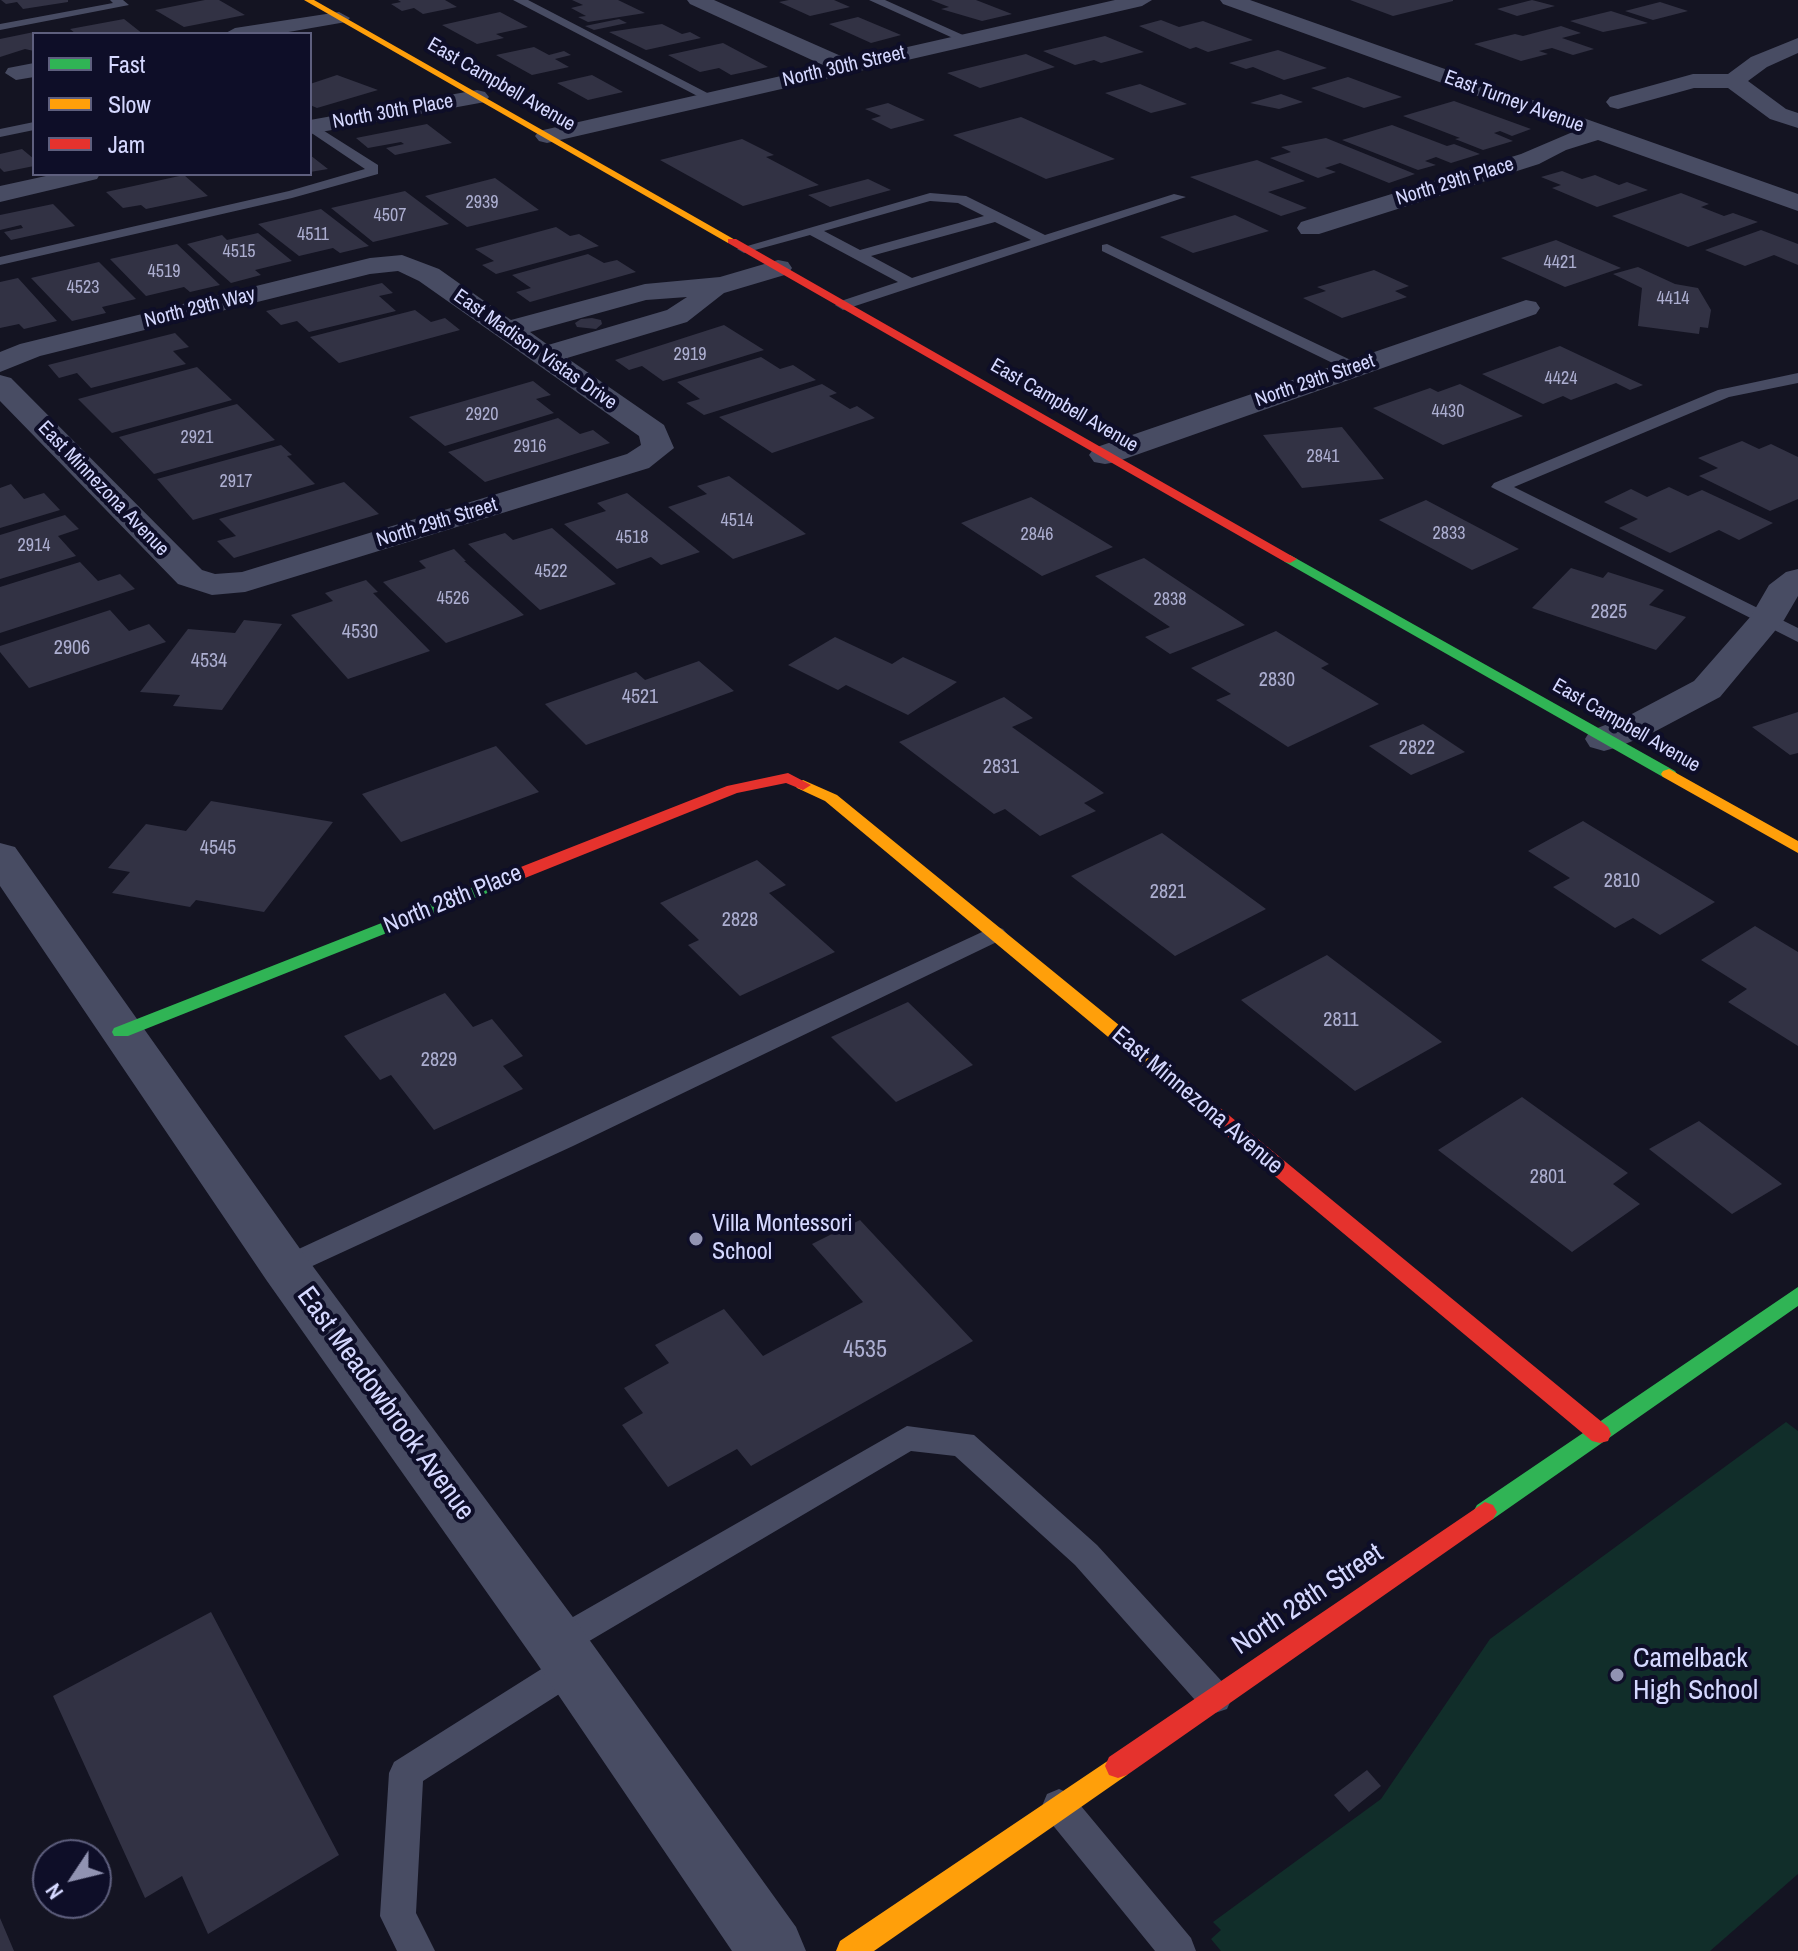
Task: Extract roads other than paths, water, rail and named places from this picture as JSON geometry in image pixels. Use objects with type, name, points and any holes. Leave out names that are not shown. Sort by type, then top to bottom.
[{"type":"street","name":"East Campbell Avenue","points":[[308,0],[1798,848]]},
{"type":"street","points":[[697,0],[847,67]]},
{"type":"street","points":[[1052,0],[1086,13]]},
{"type":"street","name":"North 30th Street","points":[[547,136],[1142,0]]},
{"type":"street","name":"East Turney Avenue","points":[[1230,0],[1798,203]]},
{"type":"street","points":[[248,32],[339,18]]},
{"type":"street","points":[[1618,102],[1693,81],[1733,81],[1759,62],[1798,45]]},
{"type":"street","points":[[1733,81],[1778,114],[1798,121]]},
{"type":"street","name":"North 30th Place","points":[[312,126],[477,97]]},
{"type":"street","name":"North 29th Place","points":[[1310,228],[1530,159],[1557,145],[1597,132]]},
{"type":"street","points":[[0,194],[79,176]]},
{"type":"street","name":"East Madison Vistas Drive","points":[[402,263],[429,275],[653,432],[658,448]]},
{"type":"street","name":"North 29th Way","points":[[0,363],[30,350],[370,266],[402,263]]},
{"type":"street","points":[[506,330],[645,292],[722,285],[778,268]]},
{"type":"street","points":[[543,356],[677,316],[722,285]]},
{"type":"street","points":[[606,303],[643,326]]},
{"type":"street","name":"North 29th Street","points":[[1105,455],[1526,308]]},
{"type":"street","name":"East Minnezona Avenue","points":[[0,384],[190,577],[212,585]]},
{"type":"street","name":"North 29th Street","points":[[212,585],[245,582],[638,461],[658,448]]},
{"type":"street","points":[[1604,739],[1641,724],[1707,689],[1782,628],[1781,592],[1798,579]]},
{"type":"street","name":"East Minnezona Avenue","points":[[788,778],[831,798],[1600,1434]]},
{"type":"street","name":"North 28th Place","points":[[121,1032],[733,789],[788,778]]},
{"type":"street","name":"East Meadowbrook Avenue","points":[[0,856],[285,1267],[566,1654],[772,1951]]},
{"type":"street","name":"North 28th Street","points":[[850,1951],[1600,1434],[1793,1306]]},
{"type":"lane","points":[[0,27],[123,5],[116,0]]},
{"type":"lane","points":[[519,0],[711,98]]},
{"type":"lane","points":[[875,0],[968,40]]},
{"type":"lane","points":[[0,133],[32,126]]},
{"type":"lane","points":[[0,261],[292,194],[373,171],[312,127]]},
{"type":"lane","points":[[744,249],[930,197],[961,199],[1043,240]]},
{"type":"lane","points":[[843,305],[1179,197]]},
{"type":"lane","points":[[858,255],[996,217]]},
{"type":"lane","points":[[812,230],[910,283]]},
{"type":"lane","points":[[1107,248],[1353,367]]},
{"type":"lane","points":[[1782,628],[1500,487],[1724,393],[1797,375]]},
{"type":"lane","points":[[285,1267],[564,1139],[995,934]]},
{"type":"lane","points":[[417,1951],[398,1916],[406,1773],[566,1654],[907,1438],[963,1444],[1086,1555],[1215,1698]]},
{"type":"lane","points":[[1059,1806],[1178,1951]]},
{"type":"place","name":"Villa Montessori School","points":[[696,1239]]},
{"type":"place","name":"Camelback High School","points":[[1617,1675]]}]
